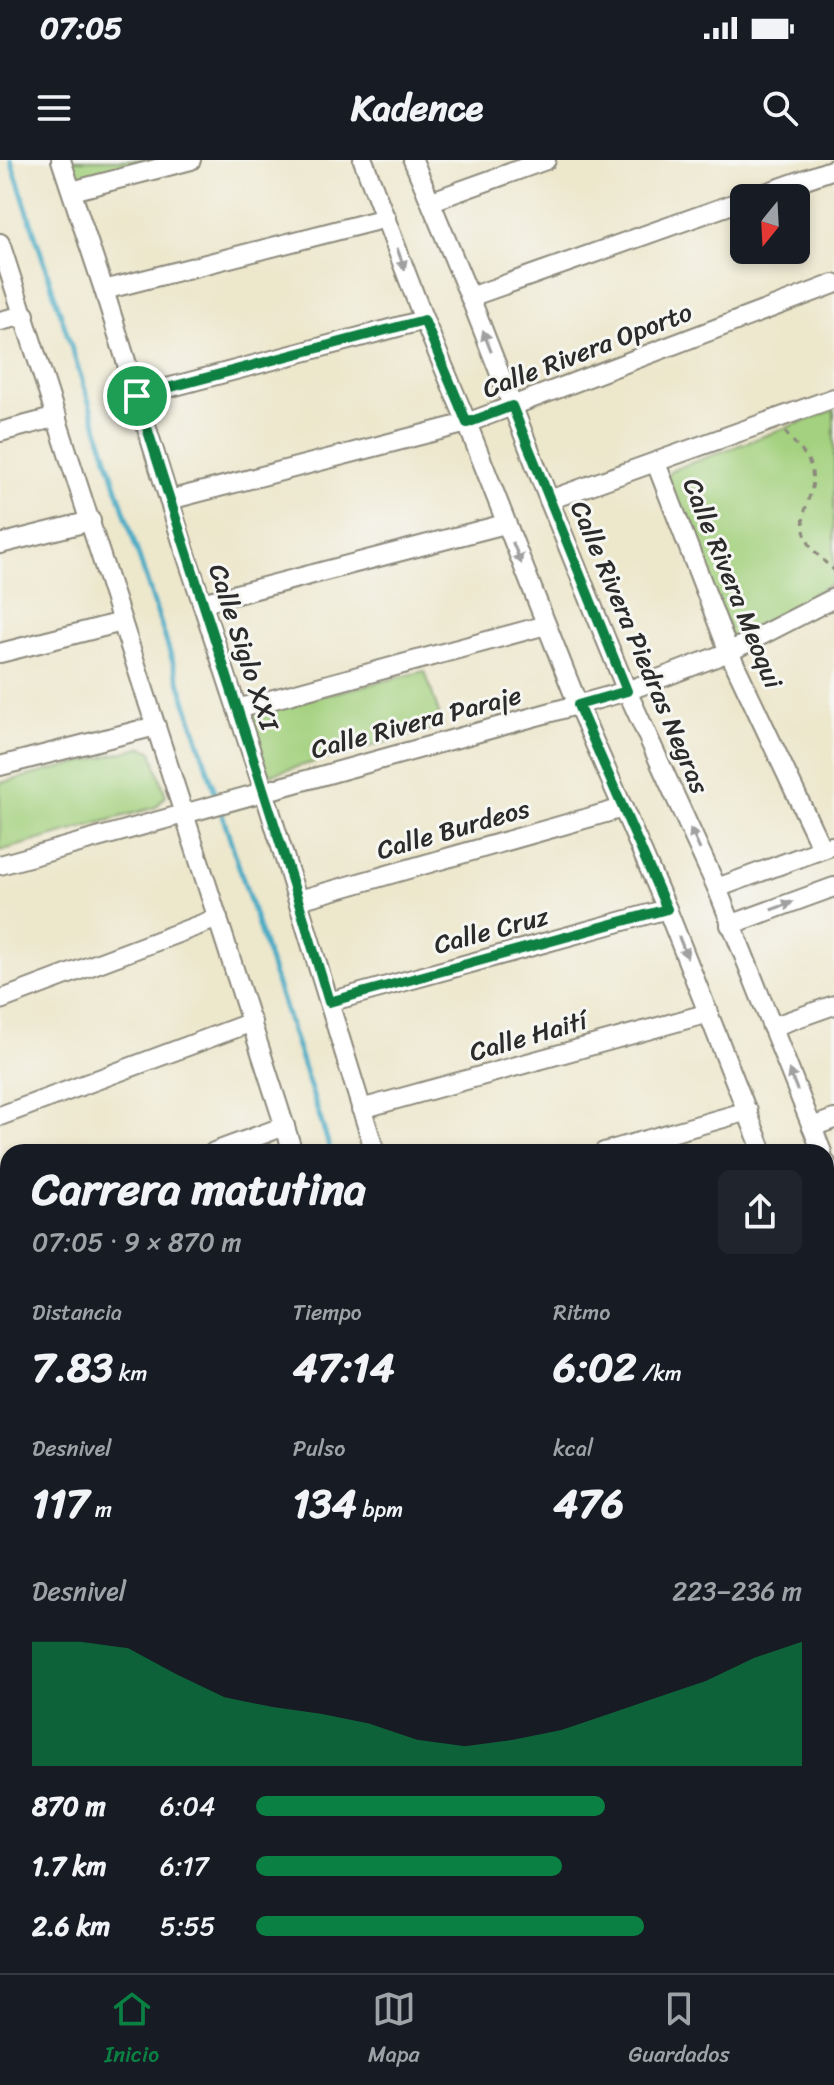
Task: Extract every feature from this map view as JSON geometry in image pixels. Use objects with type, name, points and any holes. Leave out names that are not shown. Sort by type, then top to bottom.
[{"type":"street","name":"Calle Siglo XXI","points":[[61,160],[299,900],[372,1144]]},
{"type":"street","points":[[72,191],[191,160]]},
{"type":"street","points":[[363,160],[578,705],[667,909],[760,1144]]},
{"type":"street","name":"Calle Rivera Piedras Negras","points":[[413,160],[627,691],[717,888],[819,1144]]},
{"type":"street","points":[[432,201],[546,160]]},
{"type":"street","points":[[791,184],[834,169]]},
{"type":"street","points":[[470,297],[730,205]]},
{"type":"street","points":[[104,290],[386,218]]},
{"type":"street","points":[[0,243],[156,726],[193,811],[218,918],[291,1144]]},
{"type":"street","name":"Calle Rivera Oporto","points":[[169,500],[467,423],[834,284]]},
{"type":"street","points":[[0,321],[25,315]]},
{"type":"street","points":[[137,396],[424,320]]},
{"type":"street","name":"Calle Rivera Meoqui","points":[[828,847],[729,652],[656,463],[782,426],[834,398]]},
{"type":"street","points":[[0,432],[57,417]]},
{"type":"street","points":[[549,500],[656,463]]},
{"type":"street","points":[[0,544],[91,521]]},
{"type":"street","points":[[202,603],[505,524]]},
{"type":"street","name":"Calle Rivera Paraje","points":[[0,865],[627,691],[729,652],[834,598]]},
{"type":"street","points":[[0,653],[122,622]]},
{"type":"street","points":[[237,709],[546,625]]},
{"type":"street","points":[[0,766],[156,726]]},
{"type":"street","name":"Calle Burdeos","points":[[299,900],[623,808]]},
{"type":"street","points":[[717,888],[828,847]]},
{"type":"street","points":[[730,925],[834,887]]},
{"type":"street","name":"Calle Cruz","points":[[329,1002],[667,909]]},
{"type":"street","points":[[0,1000],[218,918]]},
{"type":"street","points":[[772,1027],[834,1005]]},
{"type":"street","name":"Calle Haití","points":[[361,1109],[709,1013]]},
{"type":"street","points":[[0,1116],[252,1022]]},
{"type":"street","points":[[632,1144],[748,1111]]},
{"type":"street","points":[[812,1127],[834,1119]]},
{"type":"street","points":[[237,1144],[285,1126]]},
{"type":"path","points":[[782,426],[798,430]]},
{"type":"path","points":[[782,426],[811,466],[813,485],[803,524],[806,538],[811,550],[834,570]]},
{"type":"green space","points":[[65,160],[160,160],[73,185]]},
{"type":"green space","points":[[834,410],[834,582],[738,636],[729,636],[666,477],[672,470]]},
{"type":"green space","points":[[425,671],[443,726],[272,774],[263,773],[246,719],[251,713]]},
{"type":"green space","points":[[143,747],[152,752],[166,796],[156,807],[0,851],[0,783]]},
{"type":"waterway","points":[[11,160],[328,1144]]},
{"type":"route","points":[[424,320],[467,423],[512,406],[627,691],[578,705],[667,909],[329,1002],[137,396],[424,320]]}]
